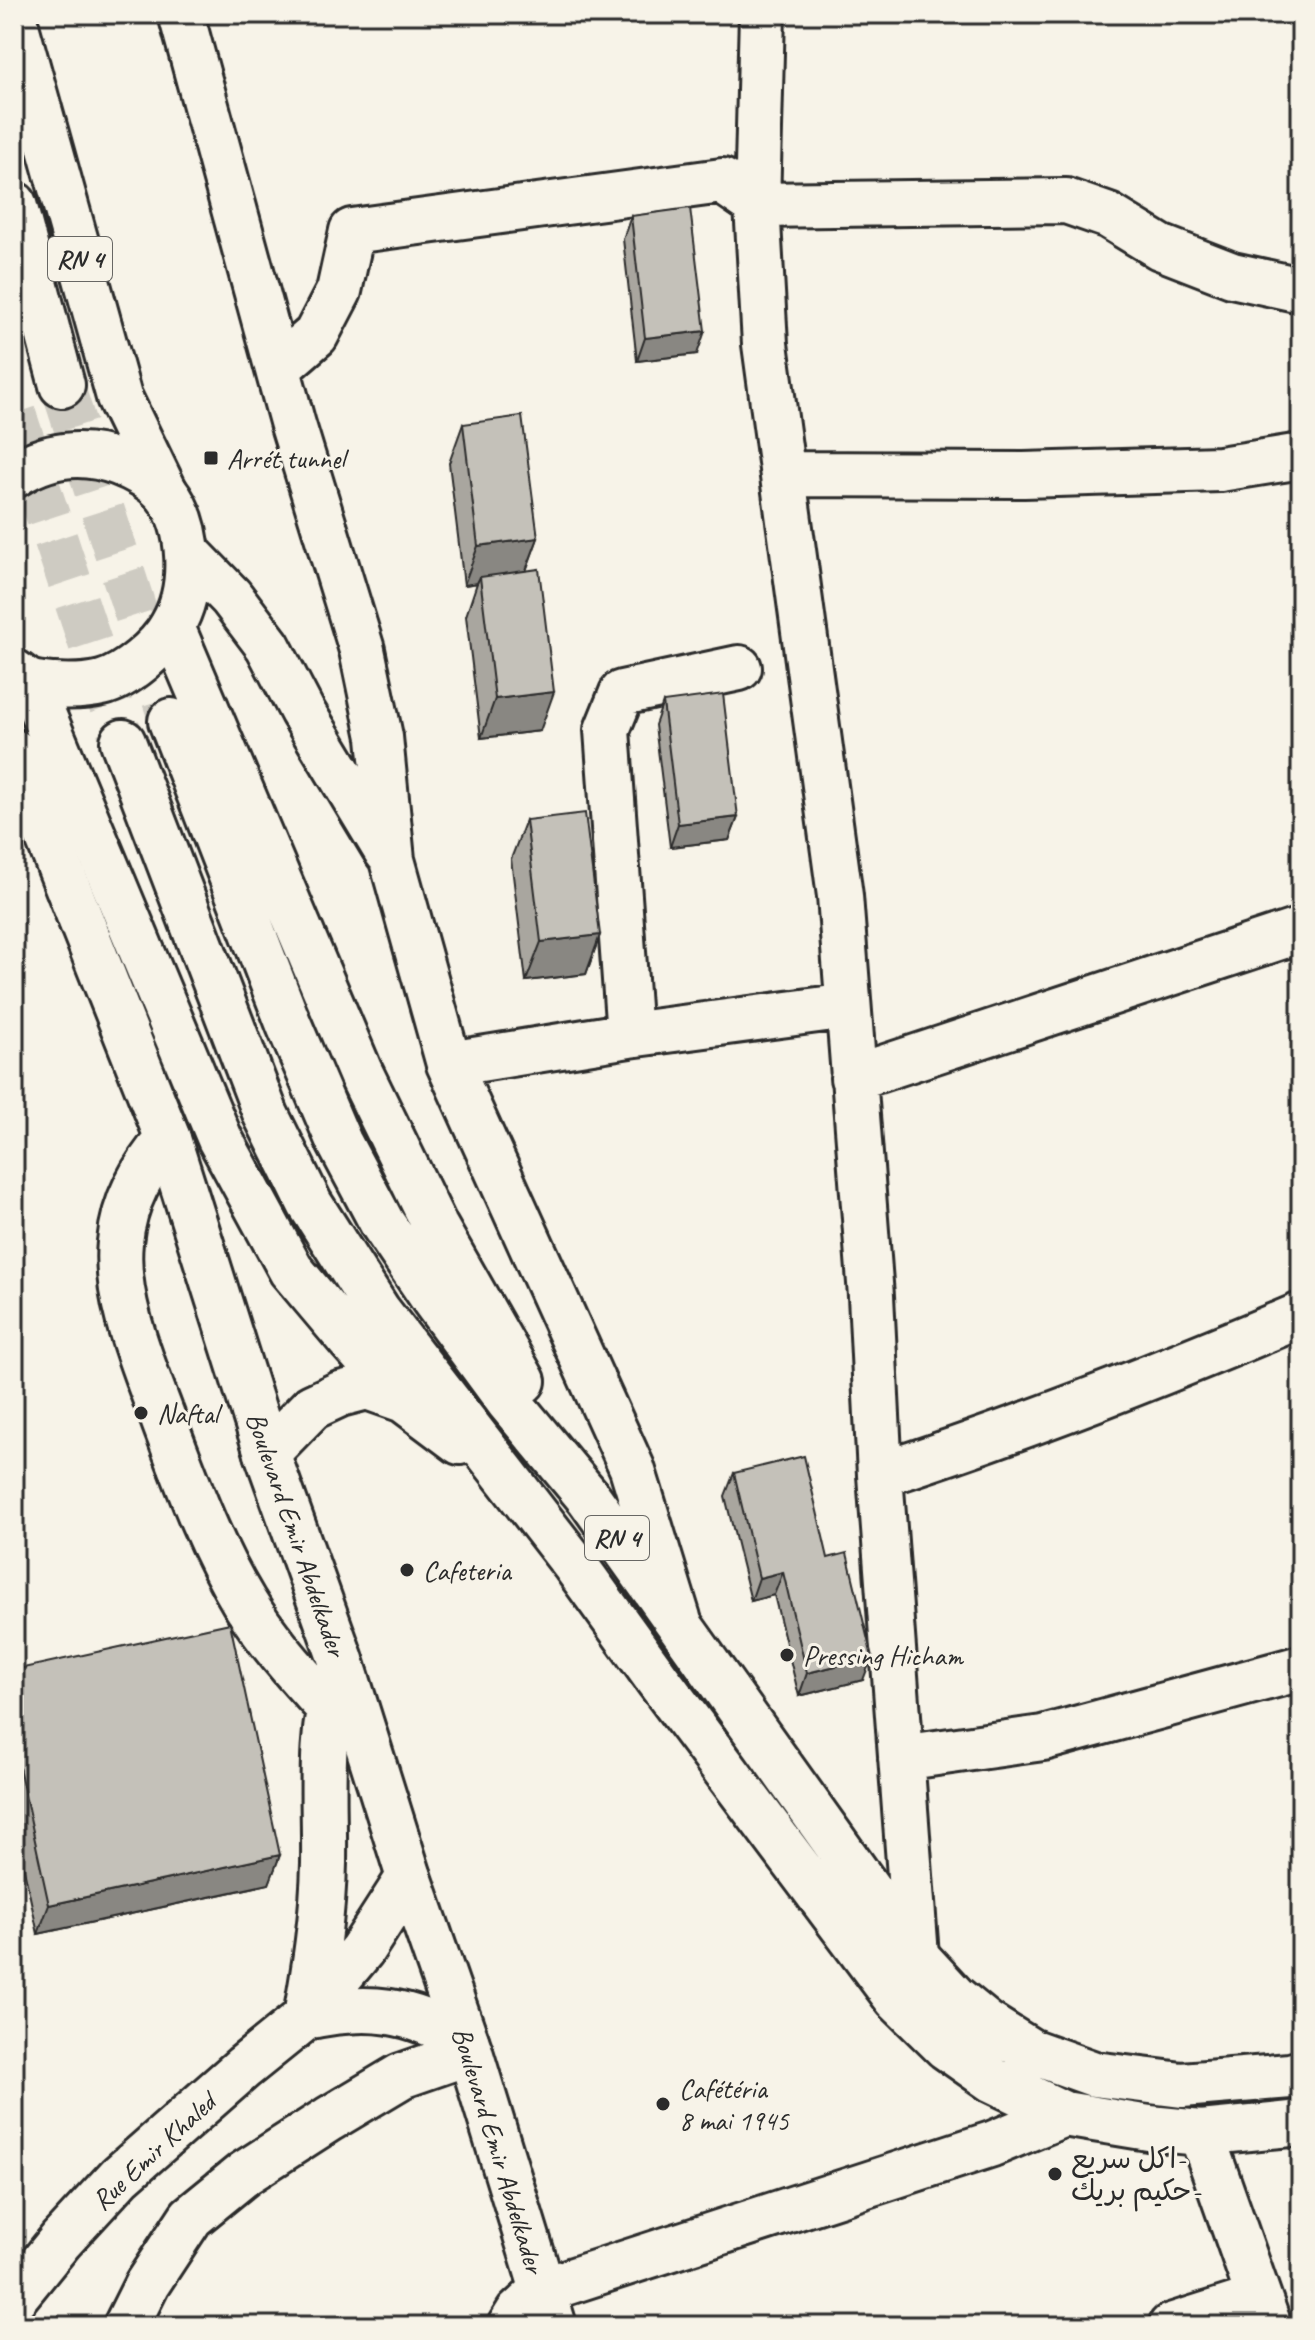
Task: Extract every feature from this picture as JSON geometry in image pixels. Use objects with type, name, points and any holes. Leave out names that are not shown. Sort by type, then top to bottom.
[{"type":"main road","points":[[181,14],[293,425],[362,650],[380,737],[392,860],[449,1064],[632,1468],[681,1628]]},
{"type":"main road","points":[[762,14],[757,205],[765,344],[840,896],[916,1956]]},
{"type":"main road","name":"RN 4","points":[[14,19],[119,397],[165,492]]},
{"type":"main road","points":[[278,368],[316,335],[339,291],[352,231],[722,181],[757,205],[1066,201],[1109,216],[1160,247],[1232,275],[1301,290]]},
{"type":"main road","name":"RN 4","points":[[14,204],[62,385]]},
{"type":"main road","points":[[14,475],[31,464],[67,455],[103,457],[137,469],[165,492],[180,521],[187,552],[187,581],[172,627],[155,648],[130,669],[103,683],[70,687],[22,677]]},
{"type":"main road","points":[[783,474],[1024,475],[1220,469],[1301,456]]},
{"type":"main road","points":[[187,552],[231,597],[268,646],[302,711],[392,860]]},
{"type":"main road","name":"RN 4","points":[[172,627],[360,1072],[435,1226],[589,1498]]},
{"type":"main road","points":[[629,1035],[607,730],[622,693],[739,668]]},
{"type":"main road","name":"RN 4","points":[[22,677],[220,1139],[291,1270],[404,1400],[507,1478]]},
{"type":"main road","name":"RN 4","points":[[171,721],[289,1025],[339,1142],[382,1223],[509,1402],[589,1498],[916,1956],[954,1997],[987,2024],[1030,2051],[1094,2074],[1182,2085],[1301,2073]]},
{"type":"main road","name":"RN 4","points":[[123,742],[260,1101],[310,1204],[378,1311],[575,1565],[897,1999],[946,2047],[993,2080],[1064,2114],[1201,2133],[1301,2123]]},
{"type":"main road","name":"Boulevard Emir Abdelkader","points":[[14,752],[168,1139],[267,1453],[341,1660],[409,1877],[468,2047],[548,2308]]},
{"type":"main road","points":[[853,1078],[1301,930]]},
{"type":"main road","points":[[449,1064],[629,1035],[848,1006]]},
{"type":"main road","points":[[168,1139],[149,1161],[134,1187],[124,1215],[119,1243],[124,1302],[145,1371],[204,1527],[224,1567],[245,1605],[271,1641],[328,1707]]},
{"type":"main road","points":[[880,1475],[983,1441],[1131,1385],[1301,1315]]},
{"type":"main road","points":[[267,1453],[312,1407],[340,1394],[367,1387],[404,1400]]},
{"type":"main road","points":[[341,1660],[328,1707],[324,1743],[322,1906],[306,2017],[338,2010],[372,2009],[405,2014],[437,2025],[468,2047]]},
{"type":"main road","points":[[901,1758],[1043,1738],[1301,1668]]},
{"type":"main road","name":"Rue Emir Khaled","points":[[14,2298],[61,2240],[120,2176],[306,2017],[362,1950],[409,1877]]},
{"type":"main road","points":[[126,2326],[147,2284],[191,2217],[245,2173],[329,2119],[401,2076],[468,2047]]},
{"type":"main road","points":[[510,2326],[518,2313],[548,2308],[992,2144],[1064,2114]]},
{"type":"main road","points":[[1171,2326],[1264,2312],[1201,2133]]},
{"type":"building","points":[[690,208],[705,331],[645,338],[631,216]]},
{"type":"building","points":[[522,416],[538,538],[478,546],[463,424]]},
{"type":"building","points":[[539,569],[554,692],[495,699],[480,577]]},
{"type":"building","points":[[723,694],[738,817],[678,824],[663,702]]},
{"type":"building","points":[[585,813],[600,935],[541,942],[526,820]]},
{"type":"building","points":[[804,1456],[828,1558],[847,1553],[872,1657],[807,1673],[783,1572],[759,1578],[734,1473]]},
{"type":"building","points":[[230,1623],[280,1855],[49,1905],[14,1744],[14,1670]]},
{"type":"tunnel","points":[[62,385],[171,721]]},
{"type":"tunnel","points":[[14,414],[123,742]]},
{"type":"place","name":"Arrét tunnel","points":[[211,458]]},
{"type":"place","name":"Naftal","points":[[141,1413]]},
{"type":"place","name":"Cafeteria","points":[[407,1570]]},
{"type":"place","name":"Pressing Hicham","points":[[787,1655]]},
{"type":"place","name":"Cafétéria 8 mai 1945","points":[[663,2104]]},
{"type":"place","name":"اكل سريع- حكيم بريك-","points":[[1055,2174]]}]
